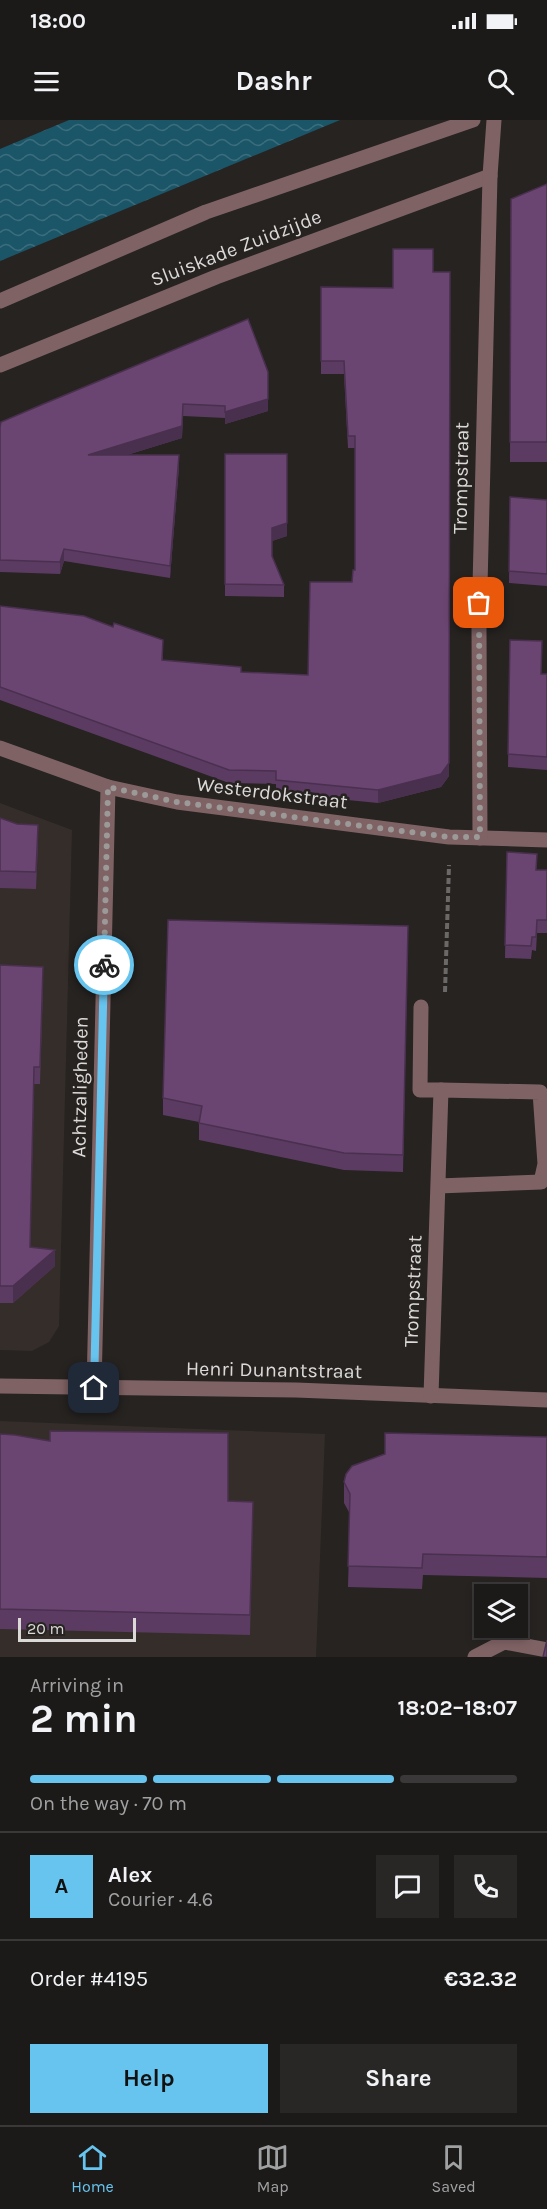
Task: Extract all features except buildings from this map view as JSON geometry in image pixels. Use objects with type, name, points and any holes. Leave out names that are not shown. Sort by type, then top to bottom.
[{"type":"street","name":"Sluiskade Zuidzijde","points":[[0,302],[206,212],[473,120]]},
{"type":"street","name":"Trompstraat","points":[[480,837],[479,627],[490,176],[494,120]]},
{"type":"street","name":"Sluiskade Zuidzijde","points":[[0,365],[216,277],[490,176]]},
{"type":"street","name":"Westerdokstraat","points":[[0,748],[108,787],[177,802],[449,837],[547,840]]},
{"type":"street","name":"Achtzaligheden","points":[[94,1388],[108,787]]},
{"type":"street","points":[[421,1007],[420,1090],[540,1092],[545,1164],[541,1182],[438,1186]]},
{"type":"street","name":"Trompstraat","points":[[431,1396],[441,1090]]},
{"type":"street","name":"Henri Dunantstraat","points":[[0,1386],[296,1390],[547,1400]]},
{"type":"street","points":[[475,1657],[504,1642],[547,1650]]},
{"type":"path","points":[[444,1002],[449,837]]},
{"type":"shaded area","points":[[0,803],[72,830],[59,1326],[49,1342],[32,1351],[0,1350]]},
{"type":"shaded area","points":[[0,1421],[325,1434],[316,1657],[0,1657]]},
{"type":"water","points":[[69,120],[340,120],[0,261],[0,149]]},
{"type":"way so far","points":[[104,965],[108,787],[177,802],[449,837],[480,837],[479,603]]},
{"type":"route","points":[[94,1388],[104,965]]}]
